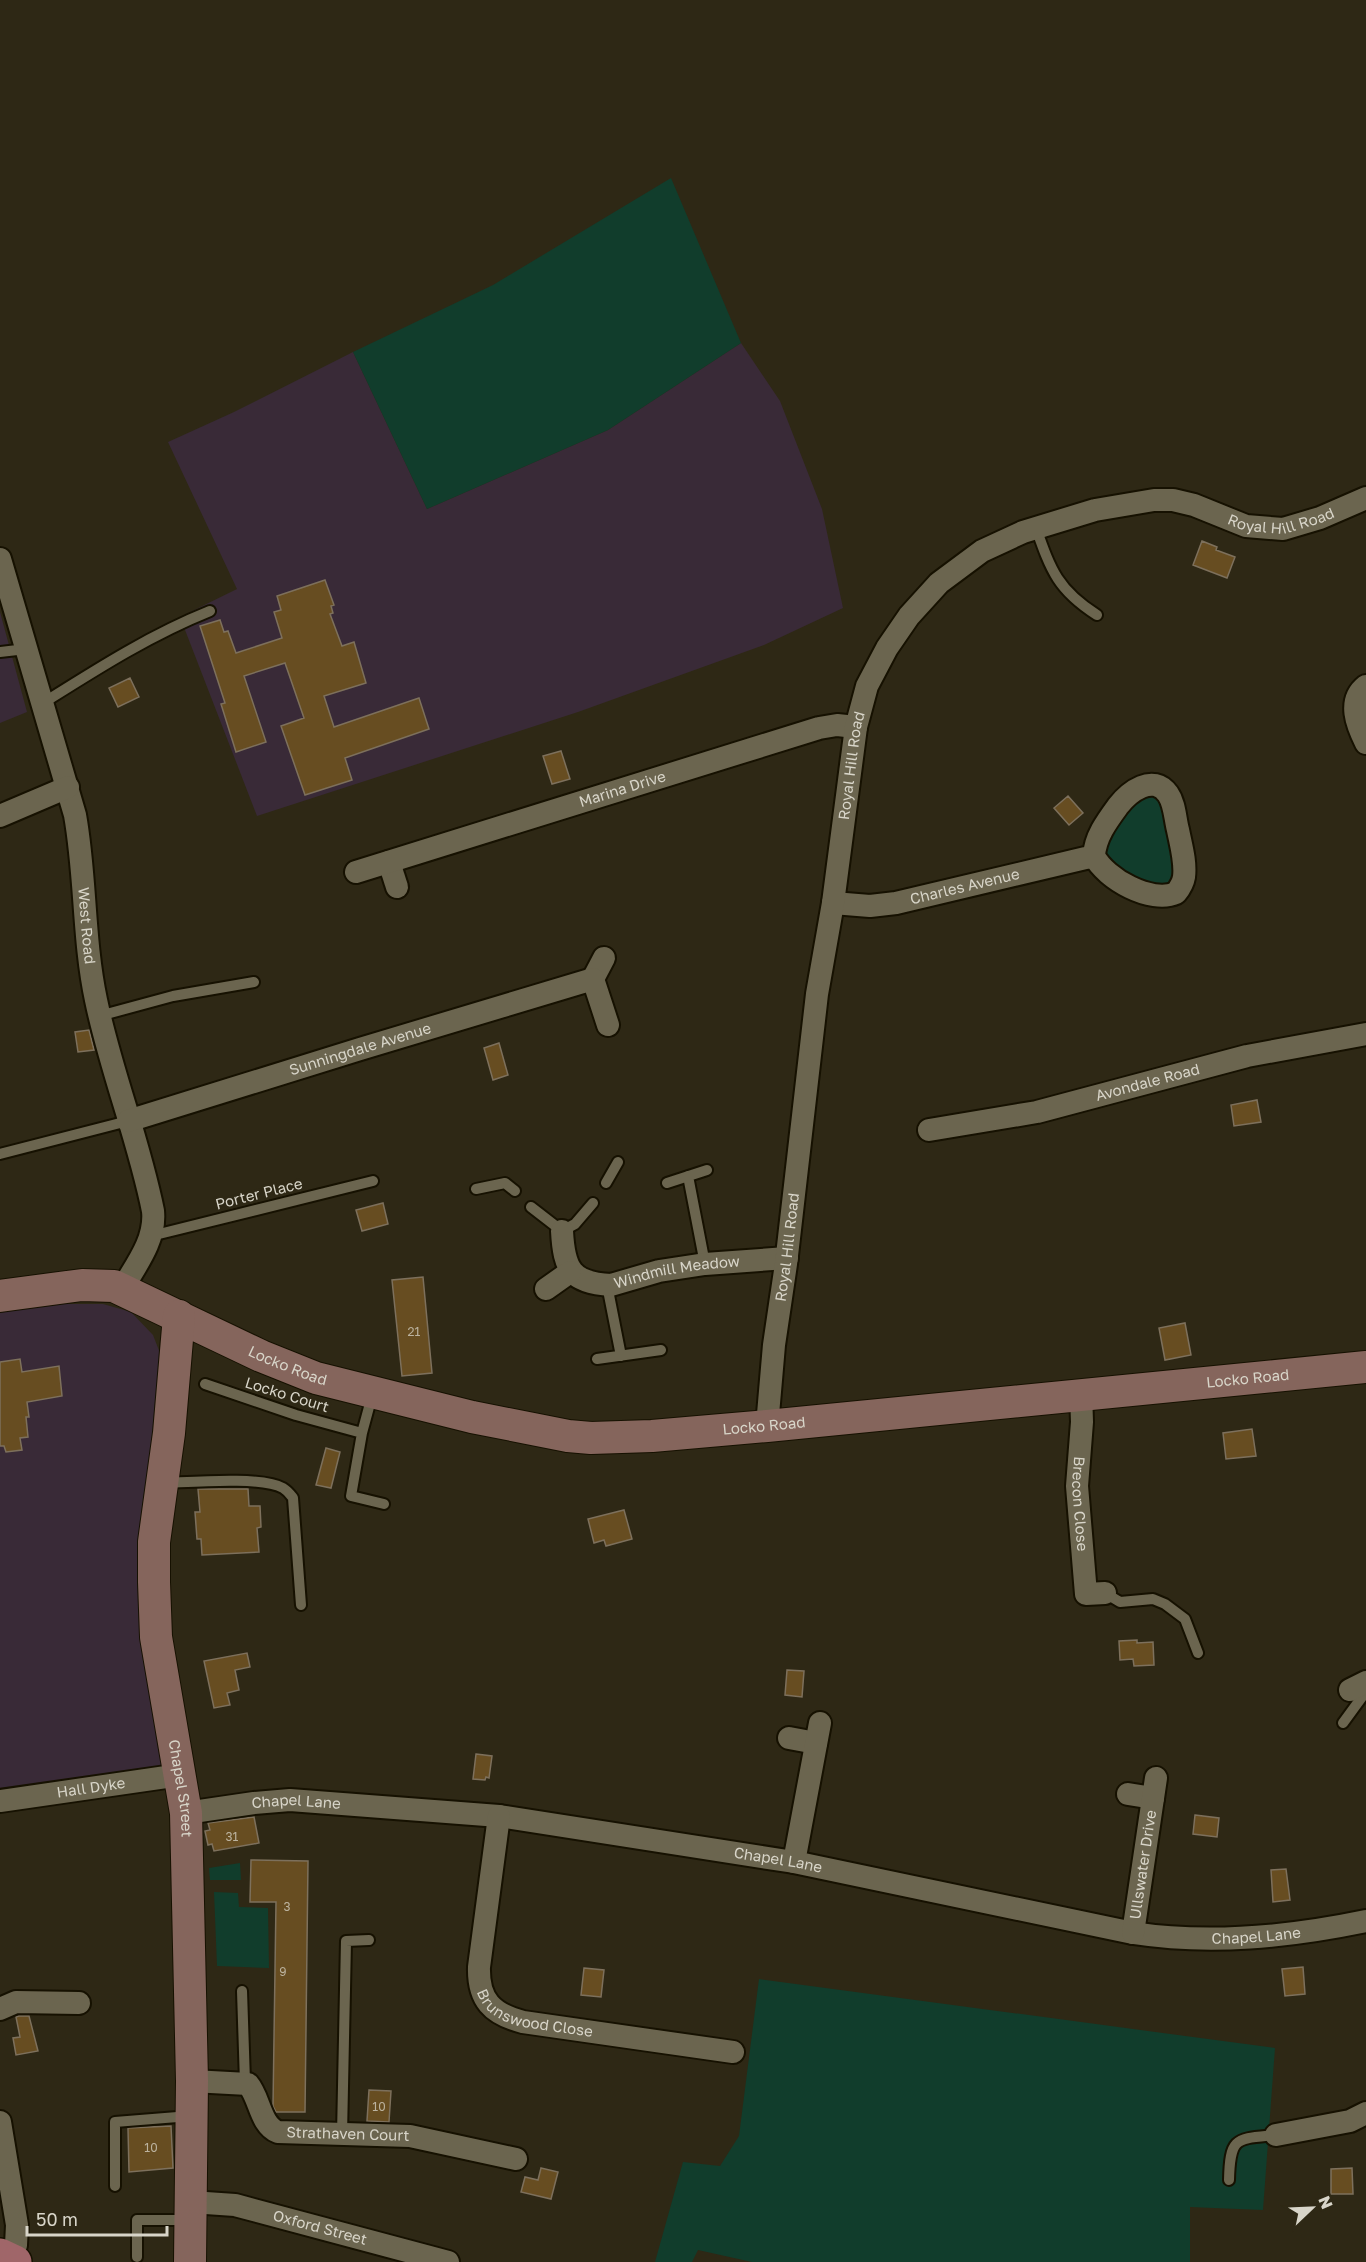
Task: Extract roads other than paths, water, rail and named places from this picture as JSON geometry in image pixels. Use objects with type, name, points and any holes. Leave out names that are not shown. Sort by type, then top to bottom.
[{"type":"street","name":"Royal Hill Road","points":[[767,1426],[774,1345],[787,1258],[817,994],[833,903],[856,727],[863,700],[878,664],[902,624],[939,583],[982,551],[1002,540],[1036,528],[1120,504],[1163,500],[1194,505],[1246,526],[1283,529],[1320,518],[1366,498]]},
{"type":"street","name":"West Road","points":[[0,558],[68,787],[80,841],[89,962],[99,1016],[153,1211],[151,1236],[122,1289]]},
{"type":"street","points":[[1366,686],[1358,696],[1355,707],[1356,721],[1366,743]]},
{"type":"street","name":"Marina Drive","points":[[356,872],[819,728],[837,725],[856,727]]},
{"type":"street","points":[[1149,785],[1167,792],[1172,803],[1185,869],[1182,883],[1176,893],[1165,896],[1142,893],[1106,871],[1095,856],[1096,842],[1108,820],[1130,793],[1139,787],[1149,785]]},
{"type":"street","points":[[0,816],[68,787]]},
{"type":"street","name":"Charles Avenue","points":[[833,903],[870,906],[896,903],[1095,856]]},
{"type":"street","points":[[389,862],[397,887]]},
{"type":"street","points":[[604,958],[593,979],[608,1025]]},
{"type":"street","name":"Sunningdale Avenue","points":[[128,1121],[360,1048],[593,979]]},
{"type":"street","name":"Avondale Road","points":[[929,1130],[1046,1110],[1247,1056],[1366,1034]]},
{"type":"street","points":[[546,1289],[570,1272],[563,1248],[562,1231]]},
{"type":"street","name":"Windmill Meadow","points":[[570,1272],[578,1278],[607,1285],[659,1271],[705,1263],[787,1258]]},
{"type":"street","name":"Locko Road","points":[[0,1296],[82,1285],[108,1285],[122,1289],[316,1378],[480,1418],[568,1436],[591,1438],[652,1436],[767,1426],[1081,1393],[1366,1367]]},
{"type":"street","name":"Chapel Street","points":[[179,1316],[169,1433],[154,1542],[154,1614],[186,1813],[192,2081],[190,2262]]},
{"type":"street","name":"Brecon Close","points":[[1081,1393],[1082,1422],[1077,1486],[1086,1594],[1105,1593]]},
{"type":"street","points":[[789,1738],[818,1733],[794,1862]]},
{"type":"street","name":"Hall Dyke","points":[[0,1801],[180,1775]]},
{"type":"street","name":"Ullswater Drive","points":[[1128,1794],[1155,1788],[1132,1933]]},
{"type":"street","name":"Chapel Lane","points":[[186,1813],[290,1800],[499,1816],[794,1862],[1132,1933],[1202,1939],[1257,1938],[1316,1931],[1366,1920]]},
{"type":"street","name":"Brunswood Close","points":[[499,1816],[478,1980],[491,2007],[501,2014],[523,2022],[733,2052]]},
{"type":"street","points":[[0,2009],[16,2002],[79,2003]]},
{"type":"street","points":[[192,2081],[245,2082]]},
{"type":"street","name":"Strathaven Court","points":[[245,2082],[252,2088],[267,2122],[274,2131],[342,2136],[410,2136],[504,2150]]},
{"type":"street","points":[[1276,2135],[1350,2121],[1366,2113]]},
{"type":"street","points":[[0,2122],[17,2225],[16,2245],[9,2259]]},
{"type":"street","name":"Oxford Street","points":[[191,2211],[235,2205],[448,2262]]},
{"type":"lane","points":[[1036,528],[1050,568],[1058,580],[1078,603],[1097,615]]},
{"type":"lane","points":[[43,704],[128,649],[210,610]]},
{"type":"lane","points":[[0,652],[26,649]]},
{"type":"lane","points":[[99,1016],[173,996],[254,982]]},
{"type":"lane","points":[[0,1154],[128,1121]]},
{"type":"lane","points":[[606,1183],[618,1162]]},
{"type":"lane","points":[[667,1183],[707,1170]]},
{"type":"lane","points":[[687,1176],[705,1263]]},
{"type":"lane","name":"Porter Place","points":[[151,1236],[373,1181]]},
{"type":"lane","points":[[476,1189],[505,1184],[515,1191]]},
{"type":"lane","points":[[531,1207],[562,1231],[575,1224],[593,1203]]},
{"type":"lane","points":[[607,1285],[621,1356]]},
{"type":"lane","points":[[597,1359],[661,1350]]},
{"type":"lane","name":"Locko Court","points":[[204,1384],[296,1415],[362,1433]]},
{"type":"lane","points":[[373,1393],[362,1433],[351,1496],[384,1504]]},
{"type":"lane","points":[[162,1483],[254,1482],[277,1486],[290,1493],[293,1498],[301,1605]]},
{"type":"lane","points":[[1105,1593],[1120,1602],[1153,1599],[1165,1604],[1185,1619],[1198,1653]]},
{"type":"lane","points":[[1343,1723],[1362,1697],[1360,1685]]},
{"type":"lane","points":[[342,2136],[346,1941],[369,1940]]},
{"type":"lane","points":[[242,1991],[245,2082]]},
{"type":"lane","points":[[116,2186],[115,2122],[190,2116]]},
{"type":"lane","points":[[1229,2180],[1230,2158],[1236,2143],[1243,2139],[1276,2135]]},
{"type":"lane","points":[[137,2257],[136,2220],[191,2211]]}]
